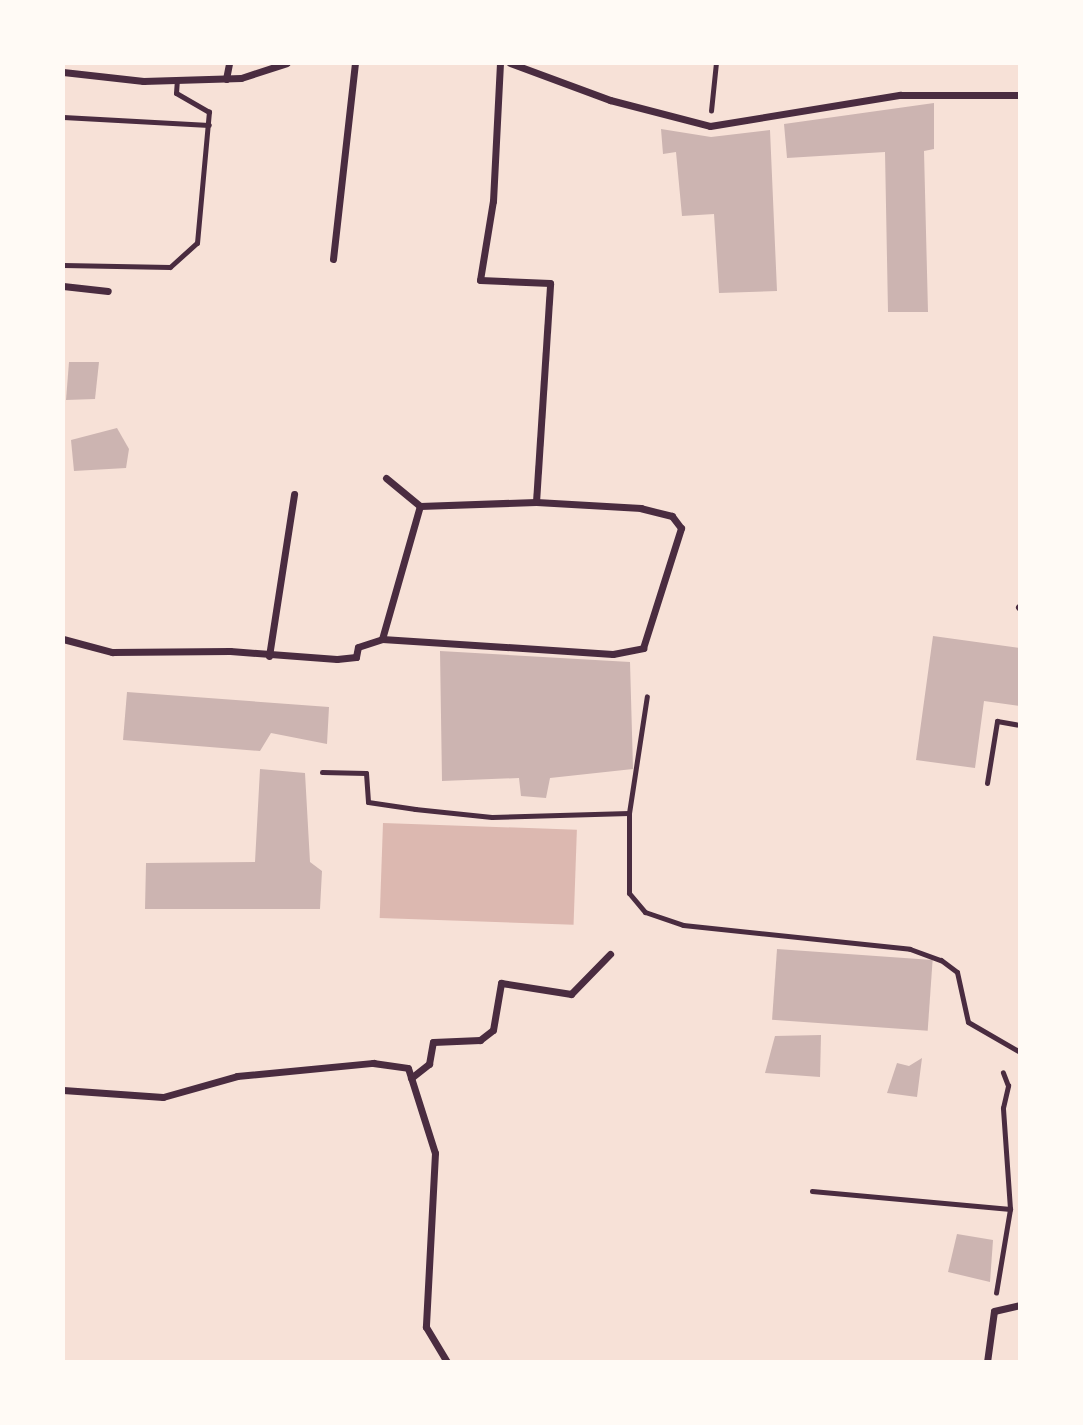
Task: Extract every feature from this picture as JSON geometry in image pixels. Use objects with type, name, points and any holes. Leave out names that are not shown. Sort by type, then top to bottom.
[{"type":"street","points":[[226,79],[229,63]]},
{"type":"street","points":[[63,72],[177,80],[226,79],[287,63]]},
{"type":"street","points":[[333,259],[355,63]]},
{"type":"street","points":[[500,63],[493,201],[480,281],[550,284],[536,502]]},
{"type":"street","points":[[510,63],[610,100],[710,126],[900,95],[1020,95]]},
{"type":"street","points":[[63,286],[108,291]]},
{"type":"street","points":[[63,639],[112,652],[347,658],[382,639],[613,654],[643,648],[681,528],[672,516],[641,508],[536,502],[420,506],[386,478]]},
{"type":"street","points":[[269,656],[293,494]]},
{"type":"street","points":[[382,639],[420,506]]},
{"type":"street","points":[[411,1078],[429,1064],[433,1042],[480,1040],[493,1030],[501,983],[571,994],[610,954]]},
{"type":"street","points":[[63,1090],[163,1097],[237,1076],[373,1063],[408,1068],[435,1153],[426,1327],[447,1362]]},
{"type":"street","points":[[987,1362],[993,1311],[1020,1305]]},
{"type":"lane","points":[[63,265],[170,267],[197,243],[209,112],[176,93],[177,80]]},
{"type":"lane","points":[[63,117],[209,125]]},
{"type":"lane","points":[[647,696],[629,813],[629,893],[645,912],[736,933],[910,949],[941,960],[957,972],[968,1022],[1020,1052]]},
{"type":"lane","points":[[987,783],[997,721],[1020,725]]},
{"type":"lane","points":[[322,772],[366,773],[368,802],[415,810],[492,817],[629,813]]},
{"type":"path","points":[[710,126],[716,63]]},
{"type":"path","points":[[993,1311],[1010,1209],[1003,1108],[1009,1086],[1003,1073]]},
{"type":"path","points":[[811,1191],[1010,1209]]},
{"type":"shaded area","points":[[383,823],[577,830],[574,925],[380,918]]},
{"type":"building","points":[[934,103],[934,149],[924,151],[928,312],[888,312],[885,152],[787,158],[784,124]]},
{"type":"building","points":[[661,129],[711,137],[770,130],[777,291],[719,293],[714,214],[682,216],[676,152],[663,154]]},
{"type":"building","points":[[69,362],[99,362],[95,399],[66,400]]},
{"type":"building","points":[[117,428],[129,449],[126,468],[74,471],[71,440]]},
{"type":"building","points":[[933,636],[1020,648],[1020,706],[984,701],[975,768],[916,760]]},
{"type":"building","points":[[440,651],[630,662],[633,769],[550,778],[546,798],[521,796],[519,778],[442,781]]},
{"type":"building","points":[[127,692],[329,707],[327,744],[271,733],[260,751],[123,740]]},
{"type":"building","points":[[260,769],[305,773],[310,862],[322,871],[320,909],[145,909],[146,863],[255,862]]},
{"type":"building","points":[[777,949],[933,960],[928,1031],[772,1020]]},
{"type":"building","points":[[821,1035],[820,1077],[765,1073],[775,1036]]},
{"type":"building","points":[[922,1058],[917,1097],[887,1093],[897,1063],[909,1066]]},
{"type":"building","points":[[957,1234],[993,1240],[990,1282],[948,1272]]}]
